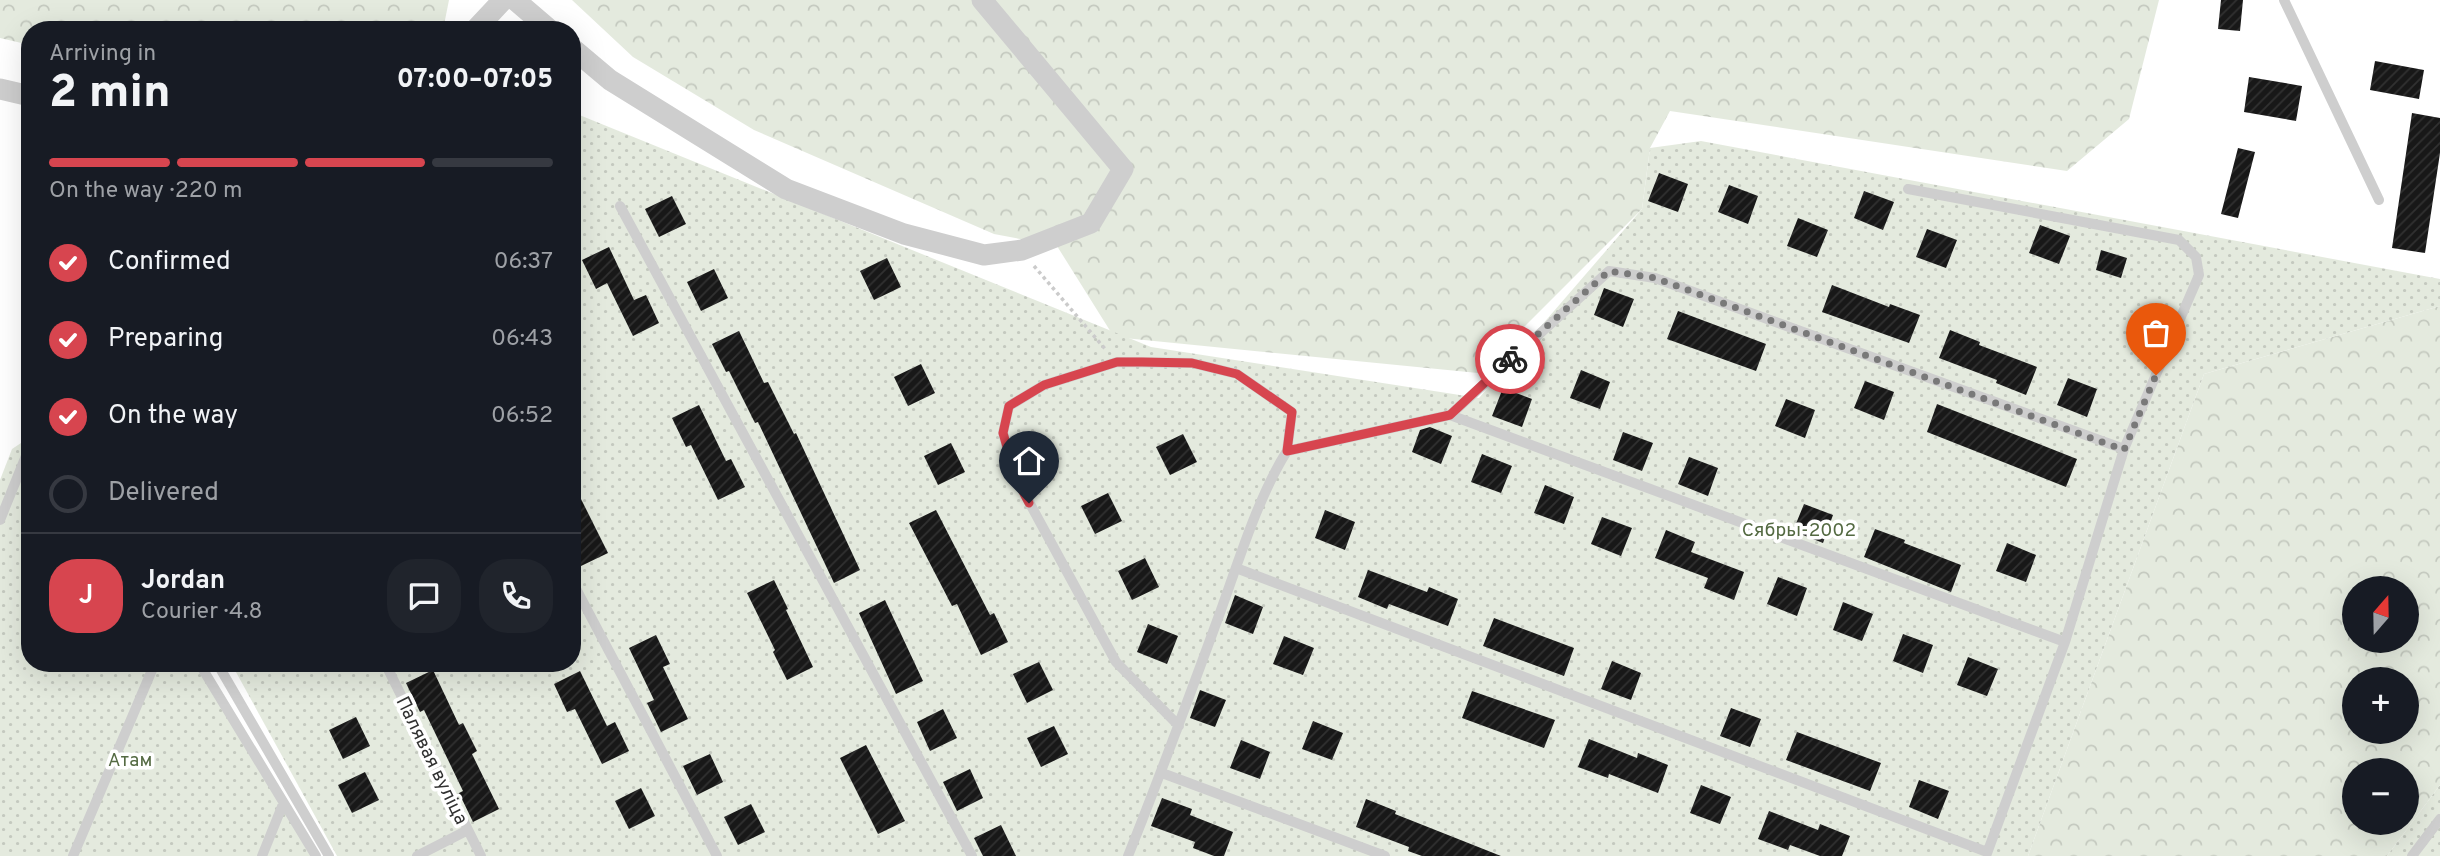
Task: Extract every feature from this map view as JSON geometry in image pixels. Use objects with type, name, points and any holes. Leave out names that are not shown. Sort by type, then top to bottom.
[{"type":"street","points":[[483,21],[503,0]]},
{"type":"street","points":[[515,0],[540,21]]},
{"type":"street","points":[[581,56],[610,80],[786,189],[904,234],[984,255],[1022,250],[1091,223],[1124,169],[982,0]]},
{"type":"street","points":[[0,89],[21,94]]},
{"type":"lane","points":[[2284,0],[2379,200]]},
{"type":"lane","points":[[1236,568],[1986,854],[2065,642],[2124,450],[2199,275],[2196,257],[2179,240],[1908,189]]},
{"type":"lane","points":[[620,206],[972,856]]},
{"type":"lane","points":[[1287,451],[1450,415],[1609,271],[1655,278],[2124,450]]},
{"type":"lane","points":[[1128,856],[1179,726],[1236,568],[1277,467],[1287,451],[1292,412],[1237,374],[1192,363],[1117,362],[1044,385],[1009,406],[1003,433],[1016,478],[1116,663],[1179,726]]},
{"type":"lane","points":[[1450,415],[2065,642]]},
{"type":"lane","points":[[0,520],[21,468]]},
{"type":"lane","points":[[581,598],[717,856]]},
{"type":"lane","points":[[73,856],[151,672]]},
{"type":"lane","points":[[204,672],[316,856]]},
{"type":"lane","points":[[222,672],[329,856]]},
{"type":"lane","name":"Палявая вуліца","points":[[389,672],[481,856]]},
{"type":"lane","points":[[1161,773],[1385,856]]},
{"type":"lane","points":[[262,856],[284,804]]},
{"type":"lane","points":[[2412,856],[2438,825]]},
{"type":"lane","points":[[416,856],[468,830]]},
{"type":"path","points":[[1022,250],[1117,362]]},
{"type":"green space","points":[[0,0],[449,0],[445,21],[21,21],[21,43],[0,38]]},
{"type":"green space","points":[[572,0],[2159,0],[2129,119],[2067,171],[1670,111],[1650,148],[1642,209],[1478,373],[1114,337],[1057,246],[994,234],[754,130],[633,57]]},
{"type":"green space","name":"Сябры-2002","points":[[581,116],[1151,347],[1479,398],[1642,209],[1650,148],[1701,141],[2440,279],[2440,306],[2204,374],[2028,856],[337,856],[236,672],[581,672]]},
{"type":"green space","points":[[2440,306],[2440,785],[2419,813],[2419,758],[2342,758],[2342,835],[2403,835],[2387,856],[2028,856],[2204,374]]},
{"type":"green space","name":"Атам","points":[[21,443],[21,672],[204,672],[315,856],[0,856],[0,480],[12,449]]},
{"type":"green space","points":[[2440,785],[2440,856],[2387,856],[2403,835],[2419,835],[2419,813]]},
{"type":"building","points":[[2221,0],[2243,0],[2240,31],[2218,29]]},
{"type":"building","points":[[2375,61],[2424,70],[2419,99],[2370,90]]},
{"type":"building","points":[[2249,77],[2302,86],[2296,121],[2244,112]]},
{"type":"building","points":[[2412,113],[2440,118],[2440,153],[2425,253],[2392,248]]},
{"type":"building","points":[[2238,148],[2255,152],[2238,218],[2221,214]]},
{"type":"building","points":[[1659,173],[1688,184],[1678,212],[1648,201]]},
{"type":"building","points":[[1729,185],[1758,196],[1748,224],[1718,212]]},
{"type":"building","points":[[1864,191],[1894,202],[1883,230],[1854,218]]},
{"type":"building","points":[[672,196],[686,224],[659,237],[645,209]]},
{"type":"building","points":[[1798,218],[1828,230],[1817,257],[1787,246]]},
{"type":"building","points":[[2040,225],[2070,236],[2059,264],[2029,253]]},
{"type":"building","points":[[1927,229],[1957,240],[1946,268],[1916,257]]},
{"type":"building","points":[[609,247],[634,300],[646,295],[659,323],[633,336],[607,283],[596,289],[582,260]]},
{"type":"building","points":[[2101,250],[2127,258],[2121,278],[2096,270]]},
{"type":"building","points":[[887,258],[901,287],[874,300],[860,271]]},
{"type":"building","points":[[714,269],[728,298],[701,311],[687,282]]},
{"type":"building","points":[[1832,285],[1889,307],[1890,304],[1920,315],[1909,343],[1822,312]]},
{"type":"building","points":[[1604,288],[1634,299],[1623,327],[1594,315]]},
{"type":"building","points":[[1678,311],[1766,344],[1756,371],[1667,339]]},
{"type":"building","points":[[1950,330],[1980,342],[1979,345],[2037,367],[2026,395],[1996,383],[1997,380],[1939,358]]},
{"type":"building","points":[[739,331],[764,383],[768,382],[794,434],[796,433],[860,570],[834,583],[758,422],[755,423],[712,344]]},
{"type":"building","points":[[921,364],[935,393],[908,406],[894,377]]},
{"type":"building","points":[[1581,370],[1610,382],[1600,409],[1570,398]]},
{"type":"building","points":[[2068,378],[2097,389],[2087,417],[2057,405]]},
{"type":"building","points":[[1865,381],[1894,392],[1884,420],[1854,408]]},
{"type":"building","points":[[1503,388],[1532,399],[1522,427],[1492,416]]},
{"type":"building","points":[[1786,399],[1815,410],[1805,438],[1775,426]]},
{"type":"building","points":[[1937,404],[2077,459],[2066,487],[1927,432]]},
{"type":"building","points":[[699,405],[726,461],[731,459],[745,487],[718,500],[691,445],[686,447],[672,418]]},
{"type":"building","points":[[1430,427],[1452,436],[1441,464],[1412,452],[1420,430]]},
{"type":"building","points":[[1623,432],[1653,443],[1642,471],[1613,460]]},
{"type":"building","points":[[1183,434],[1197,462],[1170,475],[1156,447]]},
{"type":"building","points":[[951,443],[965,472],[938,485],[924,456]]},
{"type":"building","points":[[1482,454],[1512,466],[1501,493],[1471,482]]},
{"type":"building","points":[[1689,457],[1718,468],[1708,496],[1678,484]]},
{"type":"building","points":[[1545,485],[1574,497],[1564,524],[1534,513]]},
{"type":"building","points":[[1108,493],[1122,521],[1095,534],[1081,506]]},
{"type":"building","points":[[581,499],[608,553],[581,566]]},
{"type":"building","points":[[1804,504],[1833,515],[1823,543],[1793,531]]},
{"type":"building","points":[[936,510],[990,615],[994,613],[1008,642],[981,655],[957,604],[952,606],[909,523]]},
{"type":"building","points":[[1325,510],[1355,522],[1345,550],[1315,538]]},
{"type":"building","points":[[1602,517],[1632,528],[1621,556],[1591,544]]},
{"type":"building","points":[[1875,529],[1961,565],[1951,592],[1864,557]]},
{"type":"building","points":[[1666,530],[1695,542],[1691,552],[1744,572],[1734,600],[1704,588],[1708,578],[1655,558]]},
{"type":"building","points":[[2007,543],[2036,555],[2026,582],[1996,571]]},
{"type":"building","points":[[1145,558],[1159,587],[1132,600],[1118,571]]},
{"type":"building","points":[[1368,570],[1427,592],[1429,587],[1458,599],[1448,626],[1389,604],[1387,609],[1358,597]]},
{"type":"building","points":[[1778,577],[1807,588],[1797,616],[1767,604]]},
{"type":"building","points":[[774,580],[813,667],[787,680],[747,593]]},
{"type":"building","points":[[1235,595],[1263,607],[1253,634],[1225,623]]},
{"type":"building","points":[[885,600],[923,681],[896,694],[859,613]]},
{"type":"building","points":[[1843,602],[1873,614],[1862,641],[1833,630]]},
{"type":"building","points":[[1494,618],[1574,648],[1564,676],[1483,646]]},
{"type":"building","points":[[1148,624],[1178,636],[1167,664],[1137,652]]},
{"type":"building","points":[[1903,634],[1933,645],[1923,673],[1893,661]]},
{"type":"building","points":[[656,635],[670,664],[663,667],[688,719],[661,732],[647,703],[654,700],[629,648]]},
{"type":"building","points":[[1284,636],[1314,648],[1303,675],[1273,664]]},
{"type":"building","points":[[1968,657],[1998,669],[1987,696],[1957,685]]},
{"type":"building","points":[[1612,661],[1641,673],[1631,700],[1601,689]]},
{"type":"building","points":[[1039,662],[1053,690],[1027,703],[1013,674]]},
{"type":"building","points":[[434,672],[459,725],[463,723],[477,751],[472,754],[499,809],[473,822],[459,793],[463,791],[424,710],[420,712],[406,683]]},
{"type":"building","points":[[580,672],[607,726],[615,722],[629,751],[602,764],[575,709],[567,712],[554,684]]},
{"type":"building","points":[[1200,690],[1226,700],[1215,727],[1190,718]]},
{"type":"building","points":[[1472,691],[1555,720],[1544,748],[1462,718]]},
{"type":"building","points":[[1731,708],[1761,719],[1750,747],[1720,736]]},
{"type":"building","points":[[943,709],[957,738],[930,751],[917,722]]},
{"type":"building","points":[[356,717],[370,746],[343,759],[329,730]]},
{"type":"building","points":[[1313,721],[1343,733],[1332,760],[1302,749]]},
{"type":"building","points":[[1054,726],[1068,754],[1041,767],[1027,738]]},
{"type":"building","points":[[1797,732],[1881,763],[1870,791],[1786,760]]},
{"type":"building","points":[[1589,739],[1637,758],[1638,753],[1668,765],[1658,793],[1609,774],[1608,778],[1578,767]]},
{"type":"building","points":[[1241,740],[1270,752],[1260,779],[1230,768]]},
{"type":"building","points":[[866,745],[905,821],[878,834],[840,758]]},
{"type":"building","points":[[710,754],[723,782],[697,795],[683,766]]},
{"type":"building","points":[[970,769],[983,798],[957,811],[943,782]]},
{"type":"building","points":[[365,772],[379,800],[352,813],[338,785]]},
{"type":"building","points":[[1919,780],[1949,791],[1938,819],[1909,807]]},
{"type":"building","points":[[1701,785],[1731,797],[1720,824],[1690,813]]},
{"type":"building","points":[[641,788],[655,816],[629,829],[615,801]]},
{"type":"building","points":[[1162,798],[1192,809],[1190,815],[1233,832],[1224,856],[1214,856],[1193,848],[1195,842],[1151,826]]},
{"type":"building","points":[[1366,799],[1396,811],[1395,814],[1501,856],[1422,856],[1408,851],[1409,847],[1356,827]]},
{"type":"building","points":[[751,804],[765,832],[738,845],[724,817]]},
{"type":"building","points":[[1769,811],[1818,830],[1820,824],[1850,836],[1842,856],[1820,856],[1790,845],[1788,850],[1758,839]]},
{"type":"building","points":[[1001,825],[1016,856],[983,856],[974,838]]},
{"type":"way so far","points":[[1510,359],[1609,271],[1655,278],[2124,450],[2156,375]]},
{"type":"route","points":[[1029,503],[1016,478],[1003,433],[1009,406],[1044,385],[1117,362],[1192,363],[1237,374],[1292,412],[1287,451],[1450,415],[1510,359]]}]
